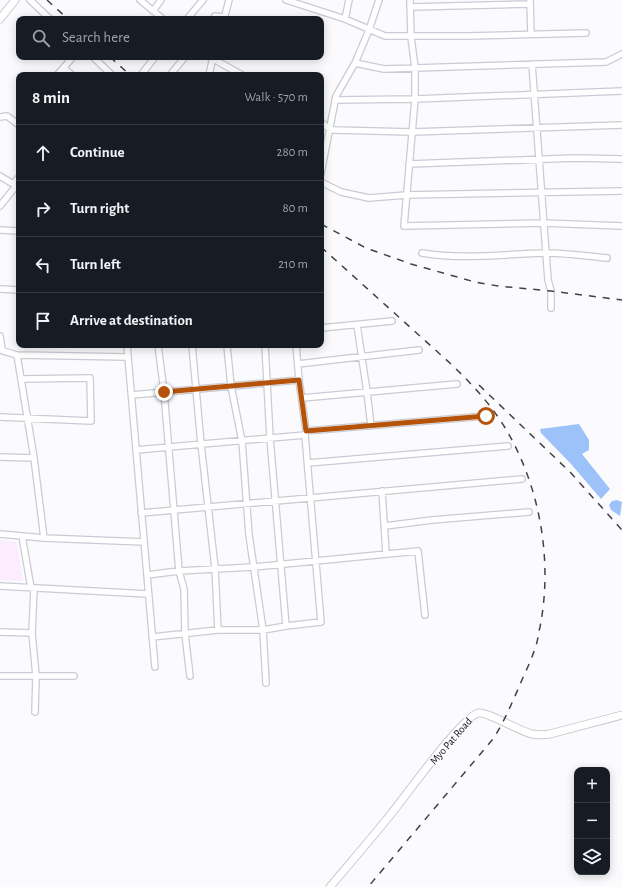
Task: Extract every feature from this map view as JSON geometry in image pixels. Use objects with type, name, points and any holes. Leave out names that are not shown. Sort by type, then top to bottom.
[{"type":"main road","points":[[0,11],[10,0]]},
{"type":"main road","points":[[0,19],[15,0]]},
{"type":"main road","name":"Myo Pat Road","points":[[330,887],[391,814],[445,745],[471,716],[480,713],[488,715],[518,729],[532,734],[541,735],[622,715]]},
{"type":"street","points":[[30,0],[47,16]]},
{"type":"street","points":[[140,0],[159,16]]},
{"type":"street","points":[[153,11],[161,0]]},
{"type":"street","points":[[190,16],[203,0]]},
{"type":"street","points":[[225,16],[229,0]]},
{"type":"street","points":[[286,0],[312,7],[385,36],[412,37],[586,33]]},
{"type":"street","points":[[312,7],[313,0]]},
{"type":"street","points":[[345,19],[349,0]]},
{"type":"street","points":[[324,159],[336,96],[354,63],[369,30],[379,0]]},
{"type":"street","points":[[410,0],[415,68],[415,99],[404,226],[543,223],[622,226]]},
{"type":"street","points":[[410,7],[530,2],[531,34]]},
{"type":"street","points":[[354,63],[384,69],[606,62],[622,54]]},
{"type":"street","points":[[60,72],[71,60]]},
{"type":"street","points":[[96,60],[109,72]]},
{"type":"street","points":[[144,72],[154,60]]},
{"type":"street","points":[[172,72],[182,60]]},
{"type":"street","points":[[210,72],[212,60]]},
{"type":"street","points":[[216,60],[237,72]]},
{"type":"street","points":[[532,64],[543,223],[548,280],[551,291],[551,308]]},
{"type":"street","points":[[64,68],[69,72]]},
{"type":"street","points":[[335,100],[415,99],[622,91]]},
{"type":"street","points":[[0,116],[7,116],[16,123]]},
{"type":"street","points":[[324,125],[330,130],[412,132],[622,125]]},
{"type":"street","points":[[409,164],[575,158],[622,159]]},
{"type":"street","points":[[0,176],[16,186],[0,206]]},
{"type":"street","points":[[324,184],[341,192],[369,198],[406,195],[622,191]]},
{"type":"street","points":[[0,230],[16,231]]},
{"type":"street","points":[[422,253],[438,256],[476,257],[546,253],[607,258]]},
{"type":"street","points":[[0,289],[16,290]]},
{"type":"street","points":[[324,328],[392,321]]},
{"type":"street","points":[[357,325],[371,426]]},
{"type":"street","points":[[0,336],[1,350],[17,355],[128,357]]},
{"type":"street","points":[[127,348],[155,667]]},
{"type":"street","points":[[158,348],[164,392],[179,571],[184,588],[185,634],[190,676]]},
{"type":"street","points":[[192,348],[207,507],[215,568],[218,630]]},
{"type":"street","points":[[228,348],[231,386],[242,441],[249,535],[263,630],[266,683]]},
{"type":"street","points":[[265,348],[270,438],[286,626]]},
{"type":"street","points":[[152,637],[218,630],[263,630],[321,622],[308,463],[296,348]]},
{"type":"street","points":[[298,364],[419,350]]},
{"type":"street","points":[[17,355],[34,458],[44,538]]},
{"type":"street","points":[[0,417],[91,421],[90,378],[21,379]]},
{"type":"street","points":[[132,395],[299,380]]},
{"type":"street","points":[[302,398],[457,384]]},
{"type":"street","points":[[136,450],[242,441],[371,426],[486,416]]},
{"type":"street","points":[[308,463],[508,446]]},
{"type":"street","points":[[0,456],[34,458]]},
{"type":"street","points":[[141,513],[522,479]]},
{"type":"street","points":[[382,491],[386,553]]},
{"type":"street","points":[[385,526],[432,520],[529,512]]},
{"type":"street","points":[[0,534],[44,538],[144,542]]},
{"type":"street","points":[[22,536],[33,588],[32,633],[36,676],[35,712]]},
{"type":"street","points":[[147,575],[215,568],[253,567],[418,551],[425,615]]},
{"type":"street","points":[[0,586],[148,594]]},
{"type":"street","points":[[0,632],[32,633]]},
{"type":"street","points":[[0,676],[74,676]]},
{"type":"shaded area","points":[[0,540],[17,542],[23,581],[0,580]]},
{"type":"water","points":[[579,424],[589,440],[589,450],[582,454],[610,489],[601,499],[571,464],[541,433],[540,429]]},
{"type":"water","points":[[617,500],[622,502],[620,516],[611,510],[609,505],[612,501]]},
{"type":"railway","points":[[47,0],[65,16]]},
{"type":"railway","points":[[113,60],[127,72]]},
{"type":"railway","points":[[324,226],[366,248],[411,264],[475,282],[622,300]]},
{"type":"railway","points":[[324,250],[451,364],[493,410],[513,442],[531,486],[542,533],[544,556],[545,580],[537,643],[501,726],[493,739],[368,887]]},
{"type":"railway","points":[[479,385],[570,472],[622,530]]},
{"type":"route","points":[[164,392],[299,380],[306,431],[486,416]]}]
